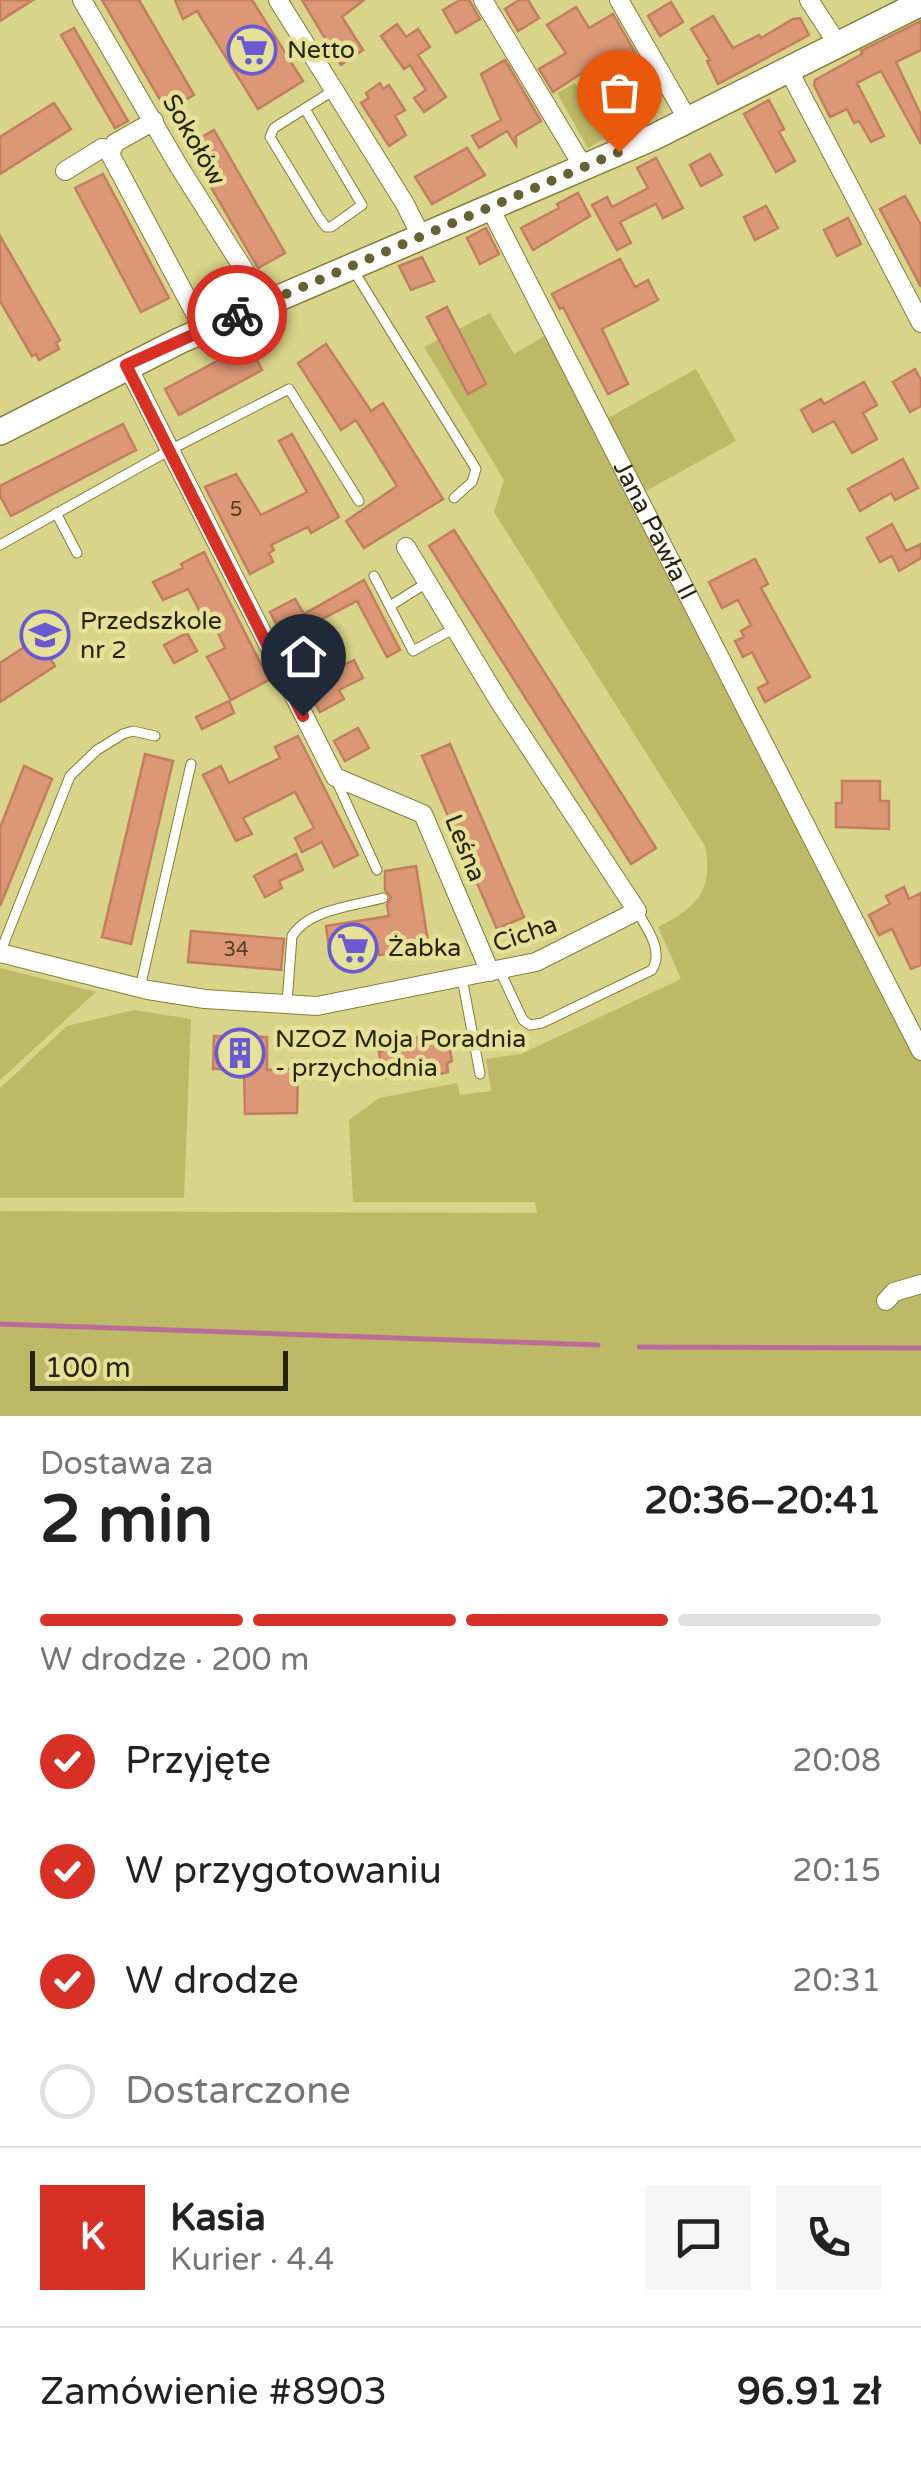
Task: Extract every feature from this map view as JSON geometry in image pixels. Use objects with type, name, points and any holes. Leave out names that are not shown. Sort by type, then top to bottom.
[{"type":"street","name":"Sokołów","points":[[82,0],[265,303]]},
{"type":"street","points":[[278,0],[421,236]]},
{"type":"street","points":[[484,0],[584,168]]},
{"type":"street","points":[[620,0],[688,120]]},
{"type":"street","points":[[809,0],[838,46]]},
{"type":"street","points":[[3,424],[265,303],[584,168],[921,2]]},
{"type":"street","points":[[789,70],[921,323]]},
{"type":"street","points":[[64,171],[154,122]]},
{"type":"street","points":[[110,149],[197,317]]},
{"type":"street","name":"Jana Pawła II","points":[[490,208],[921,1051]]},
{"type":"street","points":[[126,365],[335,777]]},
{"type":"street","points":[[406,547],[498,700],[637,910]]},
{"type":"street","name":"Leśna","points":[[335,777],[424,814],[495,972]]},
{"type":"street","name":"Cicha","points":[[0,953],[140,988],[205,999],[317,1006],[536,962],[637,910]]},
{"type":"street","points":[[886,1301],[894,1292],[921,1284]]},
{"type":"lane","points":[[305,109],[362,205],[331,228],[320,219],[270,137],[274,128],[334,90]]},
{"type":"lane","points":[[350,266],[476,469],[474,478],[454,498]]},
{"type":"lane","points":[[0,545],[289,389],[359,501]]},
{"type":"lane","points":[[56,512],[77,554]]},
{"type":"lane","points":[[374,576],[412,650],[456,628]]},
{"type":"lane","points":[[390,606],[428,582]]},
{"type":"lane","points":[[0,953],[70,776],[123,734],[133,731],[154,736]]},
{"type":"lane","points":[[140,988],[191,764]]},
{"type":"lane","points":[[335,777],[377,870]]},
{"type":"lane","points":[[287,1003],[292,936],[296,929],[314,917],[383,898]]},
{"type":"lane","points":[[495,972],[523,1020],[530,1025],[542,1023],[652,970],[657,962],[656,947],[637,910]]},
{"type":"lane","points":[[462,978],[480,1074]]},
{"type":"shaded area","points":[[575,83],[607,137],[588,148],[557,93]]},
{"type":"shaded area","points":[[490,313],[514,354],[560,327],[608,418],[696,369],[736,441],[646,491],[921,1041],[921,1416],[0,1416],[0,1211],[537,1213],[535,1202],[353,1202],[349,1120],[379,1098],[457,1083],[460,1095],[491,1091],[486,1059],[521,1054],[681,979],[658,927],[683,913],[699,896],[707,875],[705,846],[494,512],[504,480],[424,347]]},
{"type":"shaded area","points":[[0,968],[96,992],[0,1080]]},
{"type":"shaded area","points":[[134,1010],[191,1019],[184,1198],[0,1198],[0,1088],[67,1026]]},
{"type":"building","points":[[0,0],[33,0],[0,21]]},
{"type":"building","points":[[102,0],[139,0],[194,95],[166,110]]},
{"type":"building","name":"Netto","points":[[175,0],[252,0],[303,81],[258,109],[197,11],[183,19]]},
{"type":"building","points":[[302,0],[364,0],[342,17],[363,50],[341,65]]},
{"type":"building","points":[[460,0],[469,0],[480,19],[456,33],[443,10]]},
{"type":"building","points":[[519,0],[528,0],[539,18],[518,31],[505,9]]},
{"type":"building","points":[[671,2],[683,22],[660,36],[648,16]]},
{"type":"building","points":[[576,7],[589,28],[613,14],[637,56],[611,71],[627,95],[641,92],[654,115],[607,140],[594,118],[602,114],[594,101],[609,92],[594,65],[553,92],[539,69],[566,53],[547,25]]},
{"type":"building","points":[[713,16],[733,48],[759,35],[761,38],[793,19],[800,18],[809,35],[718,84],[707,61],[710,60],[691,29]]},
{"type":"building","points":[[921,21],[921,50],[896,62],[921,115],[921,144],[881,71],[857,83],[884,136],[871,142],[847,109],[830,117],[815,80]]},
{"type":"building","points":[[397,24],[406,37],[418,29],[430,47],[418,55],[446,97],[424,112],[414,98],[426,90],[410,65],[404,69],[381,36]]},
{"type":"building","points":[[74,28],[128,121],[115,128],[61,35]]},
{"type":"building","points":[[505,60],[541,121],[516,136],[516,145],[507,131],[479,148],[472,136],[501,120],[481,74]]},
{"type":"building","points":[[380,83],[383,89],[389,85],[405,110],[395,116],[406,135],[389,146],[361,103],[369,98],[366,93]]},
{"type":"building","points":[[769,100],[784,129],[779,132],[795,161],[776,172],[744,114]]},
{"type":"building","points":[[54,103],[71,129],[0,174],[0,137]]},
{"type":"building","points":[[214,130],[285,253],[258,268],[187,146]]},
{"type":"building","points":[[467,148],[485,175],[432,204],[415,177]]},
{"type":"building","points":[[710,154],[722,175],[701,186],[690,165]]},
{"type":"building","points":[[656,158],[683,208],[663,218],[656,204],[620,222],[631,243],[617,250],[592,205],[607,197],[612,207],[648,188],[637,168]]},
{"type":"building","points":[[103,174],[169,298],[141,312],[75,188]]},
{"type":"building","points":[[578,193],[590,216],[533,250],[521,228]]},
{"type":"building","points":[[905,196],[921,225],[921,287],[880,209]]},
{"type":"building","points":[[766,206],[778,228],[755,240],[744,217]]},
{"type":"building","points":[[848,218],[861,244],[837,256],[824,230]]},
{"type":"building","points":[[486,228],[499,254],[480,264],[467,238]]},
{"type":"building","points":[[0,236],[60,340],[56,343],[59,349],[39,360],[36,354],[32,356],[0,301]]},
{"type":"building","points":[[422,257],[434,281],[411,290],[399,266]]},
{"type":"building","points":[[620,259],[635,287],[648,280],[658,300],[602,329],[628,384],[608,394],[563,307],[560,309],[552,294]]},
{"type":"building","points":[[447,307],[486,384],[468,394],[427,317]]},
{"type":"building","points":[[249,344],[262,370],[179,415],[165,389]]},
{"type":"building","points":[[326,344],[371,411],[383,403],[443,499],[364,548],[346,521],[397,486],[356,420],[341,430],[298,363]]},
{"type":"building","points":[[915,369],[921,380],[921,406],[910,412],[893,382]]},
{"type":"building","points":[[864,382],[877,405],[863,413],[877,439],[852,453],[834,421],[813,432],[801,410],[821,399],[824,404]]},
{"type":"building","points":[[123,424],[136,450],[11,516],[0,496],[0,486]]},
{"type":"building","points":[[292,434],[339,517],[311,533],[308,527],[271,545],[273,562],[250,574],[205,487],[236,474],[261,515],[307,492],[279,441]]},
{"type":"building","points":[[903,459],[918,488],[895,500],[891,493],[860,511],[848,489]]},
{"type":"building","points":[[892,524],[906,551],[921,544],[921,558],[899,571],[892,556],[880,562],[867,538]]},
{"type":"building","points":[[454,530],[656,848],[631,864],[429,546]]},
{"type":"building","points":[[204,552],[269,680],[231,700],[207,657],[225,648],[212,620],[206,623],[188,589],[163,600],[153,582],[183,568],[181,564]]},
{"type":"building","points":[[755,559],[768,584],[761,588],[810,677],[765,702],[758,688],[768,683],[752,652],[743,657],[735,641],[744,637],[741,631],[751,625],[738,600],[722,608],[709,582]]},
{"type":"building","points":[[364,580],[400,650],[387,657],[357,601],[284,639],[270,612],[295,599],[304,614]]},
{"type":"building","points":[[187,633],[197,651],[174,663],[164,645]]},
{"type":"building","points":[[38,638],[55,666],[0,702],[0,663]]},
{"type":"building","points":[[354,660],[363,678],[339,690],[344,699],[320,712],[300,676],[324,662],[329,671]]},
{"type":"building","points":[[229,701],[234,713],[202,729],[196,717]]},
{"type":"building","points":[[358,728],[369,748],[345,761],[334,741]]},
{"type":"building","points":[[298,736],[358,855],[334,867],[322,842],[302,852],[295,838],[314,828],[295,792],[243,818],[252,834],[236,841],[203,775],[221,766],[229,783],[280,758],[275,747]]},
{"type":"building","points":[[450,744],[524,917],[497,929],[422,756]]},
{"type":"building","points":[[145,754],[173,761],[131,944],[102,937]]},
{"type":"building","points":[[24,766],[52,779],[0,906],[0,828]]},
{"type":"building","points":[[842,781],[880,781],[880,801],[889,801],[889,829],[836,827],[836,803],[842,803]]},
{"type":"building","points":[[296,854],[303,870],[279,881],[282,888],[265,897],[254,876]]},
{"type":"building","points":[[416,866],[429,948],[379,955],[378,948],[330,955],[326,926],[389,916],[387,905],[391,897],[385,890],[385,871]]},
{"type":"building","points":[[904,887],[909,899],[921,893],[921,965],[911,969],[892,929],[879,935],[869,915],[890,904],[886,896]]},
{"type":"building","points":[[191,931],[284,939],[281,970],[188,962]]},
{"type":"building","points":[[442,1034],[452,1061],[447,1063],[448,1072],[419,1079],[418,1072],[383,1078],[379,1052],[414,1045],[412,1038]]},
{"type":"building","points":[[214,1036],[267,1037],[267,1070],[298,1068],[297,1113],[245,1114],[244,1069],[213,1069]]},
{"type":"waterway","points":[[0,1324],[598,1345]]},
{"type":"waterway","points":[[639,1347],[921,1348]]},
{"type":"way so far","points":[[237,315],[619,152]]},
{"type":"place","name":"Netto","points":[[252,50]]},
{"type":"place","name":"Przedszkole nr 2","points":[[45,635]]},
{"type":"place","name":"Żabka","points":[[353,948]]},
{"type":"place","name":"NZOZ Moja Poradnia - przychodnia","points":[[240,1053]]},
{"type":"route","points":[[237,315],[126,365],[303,716]]}]
